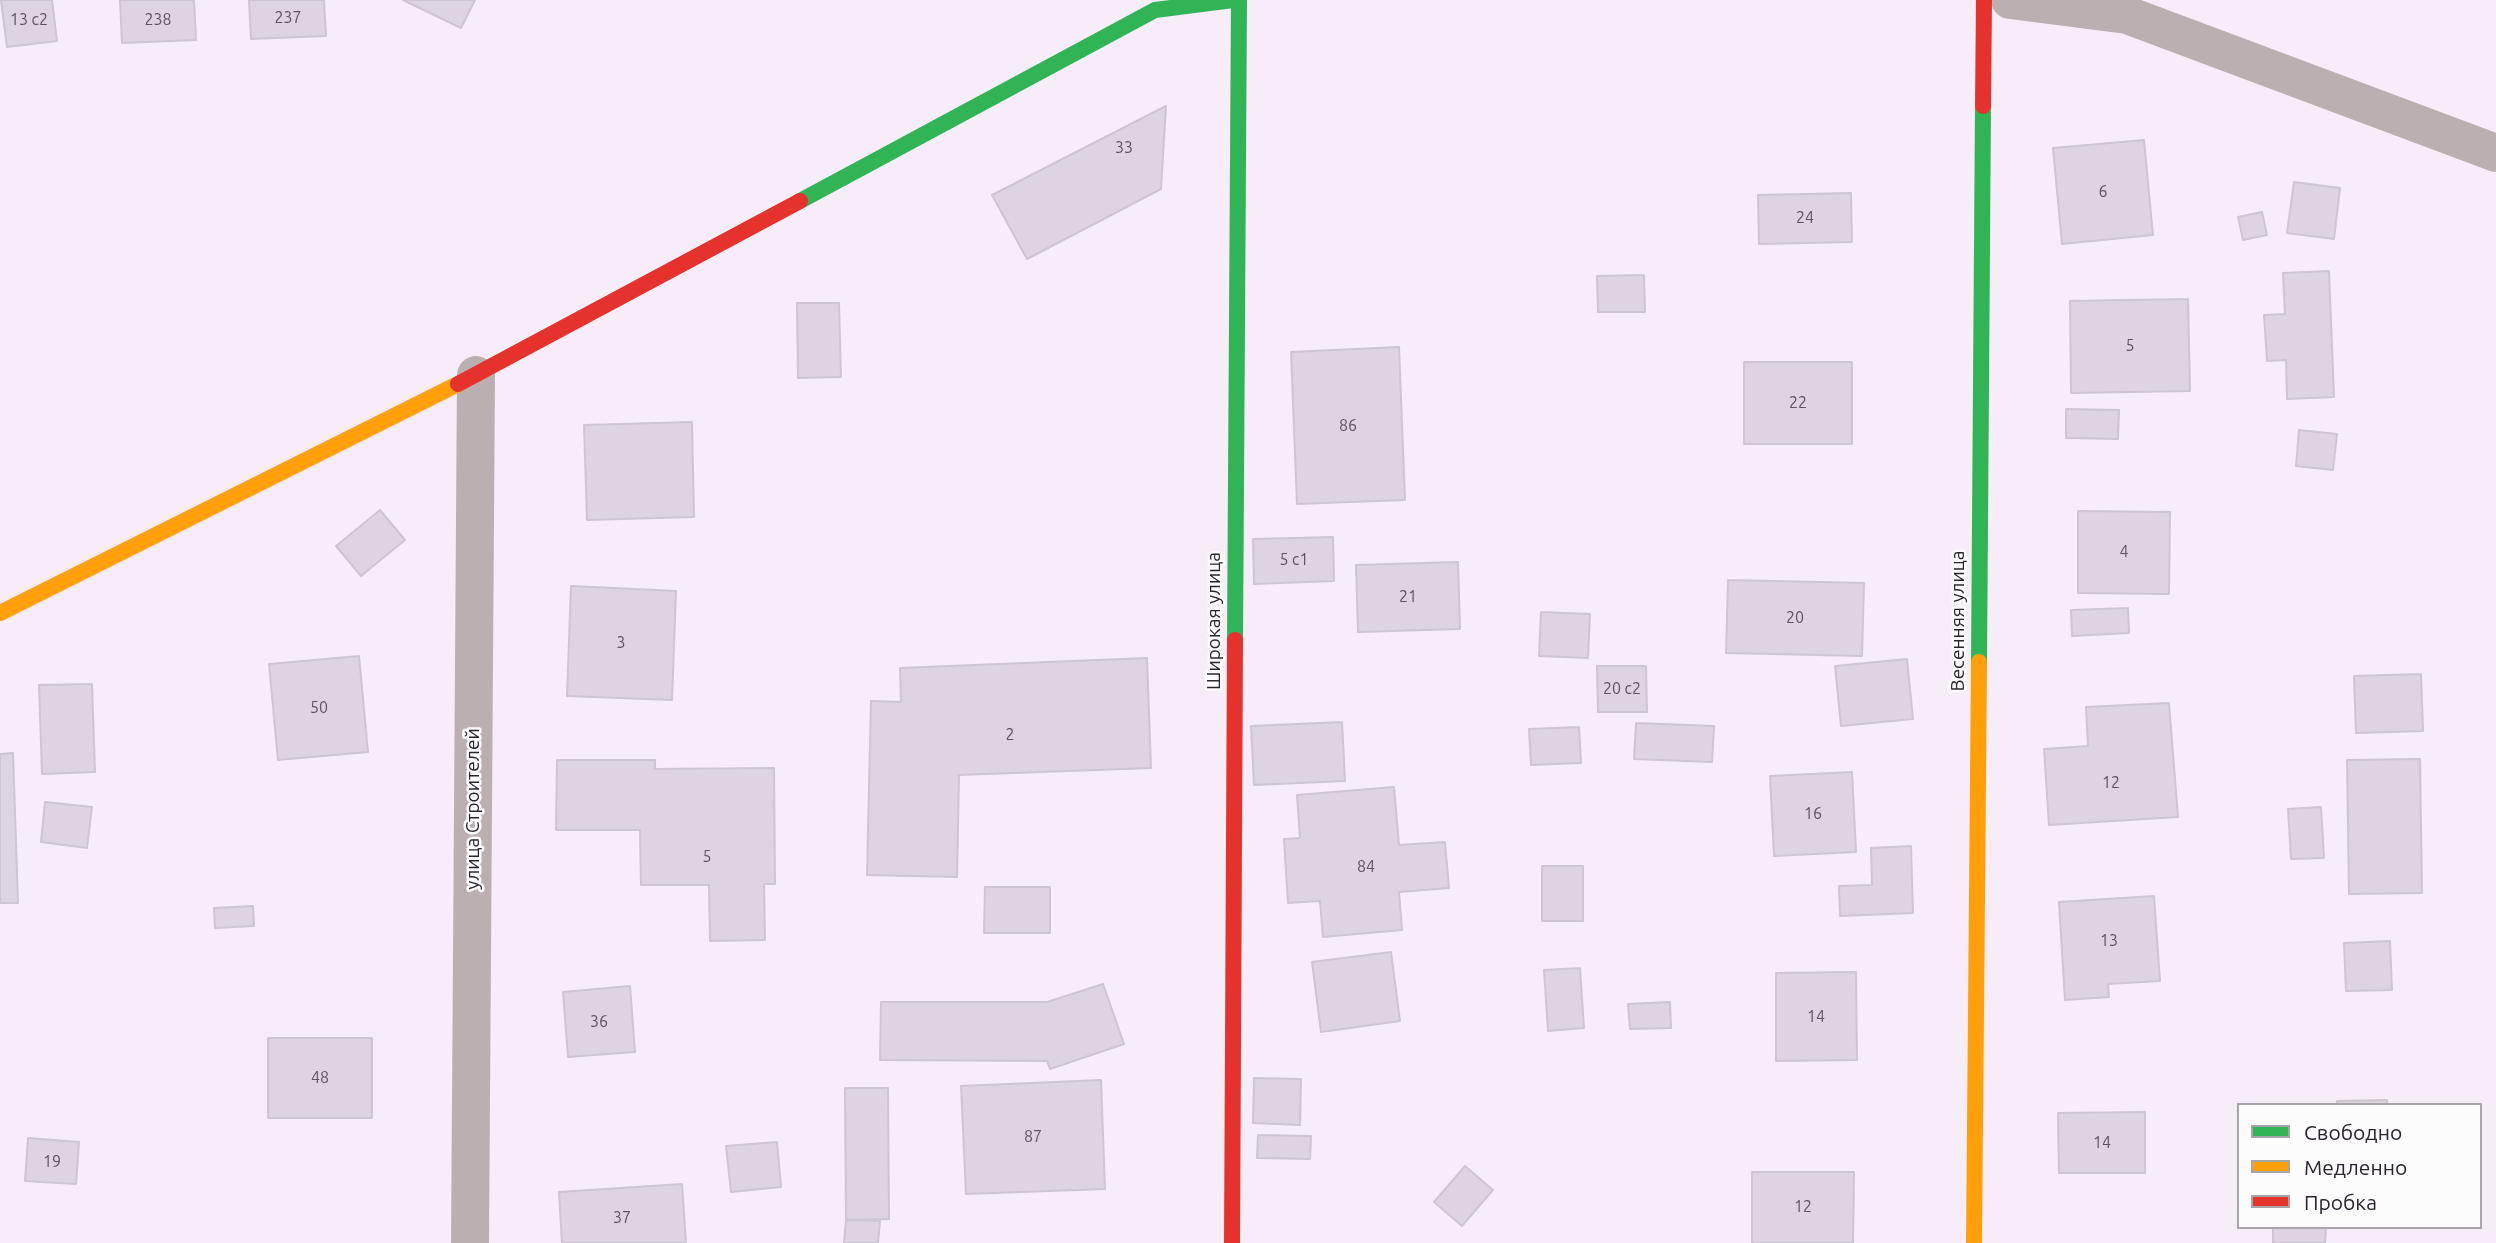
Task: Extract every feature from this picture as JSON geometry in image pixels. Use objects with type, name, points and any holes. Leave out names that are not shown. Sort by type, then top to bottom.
[{"type":"street","points":[[0,613],[476,375],[1155,10],[1233,0]]},
{"type":"street","name":"Широкая улица","points":[[1232,1243],[1239,0]]},
{"type":"street","name":"Весенняя улица","points":[[1974,1243],[1983,0]]},
{"type":"street","points":[[2010,0],[2127,16],[2496,153]]},
{"type":"street","name":"улица Строителей","points":[[470,1243],[476,375]]},
{"type":"building","points":[[1,0],[52,0],[57,41],[7,47]]},
{"type":"building","points":[[120,0],[194,0],[196,40],[122,43]]},
{"type":"building","points":[[249,0],[324,0],[326,36],[251,39]]},
{"type":"building","points":[[403,0],[475,0],[461,28]]},
{"type":"building","points":[[1166,106],[1161,189],[1027,259],[992,195]]},
{"type":"building","points":[[2144,140],[2153,235],[2062,244],[2053,148]]},
{"type":"building","points":[[2294,182],[2340,188],[2334,239],[2287,233]]},
{"type":"building","points":[[1851,193],[1852,242],[1759,244],[1758,195]]},
{"type":"building","points":[[2262,212],[2267,235],[2243,240],[2238,217]]},
{"type":"building","points":[[2329,271],[2334,397],[2287,399],[2286,360],[2267,361],[2264,315],[2285,314],[2283,273]]},
{"type":"building","points":[[1644,275],[1645,312],[1598,312],[1597,276]]},
{"type":"building","points":[[2188,299],[2190,391],[2071,393],[2070,301]]},
{"type":"building","points":[[797,303],[839,303],[841,377],[798,378]]},
{"type":"building","points":[[1399,347],[1405,500],[1297,504],[1291,352]]},
{"type":"building","points":[[1744,362],[1852,362],[1852,444],[1744,444]]},
{"type":"building","points":[[2066,409],[2119,410],[2118,439],[2066,438]]},
{"type":"building","points":[[692,422],[694,517],[587,520],[584,425]]},
{"type":"building","points":[[2299,430],[2337,434],[2333,470],[2296,466]]},
{"type":"building","points":[[380,510],[405,540],[361,576],[336,546]]},
{"type":"building","points":[[2078,511],[2170,512],[2169,594],[2078,593]]},
{"type":"building","points":[[1333,537],[1334,581],[1254,584],[1253,539]]},
{"type":"building","points":[[1458,562],[1460,629],[1358,632],[1356,565]]},
{"type":"building","points":[[1728,580],[1864,583],[1862,656],[1726,653]]},
{"type":"building","points":[[571,586],[676,591],[672,700],[567,696]]},
{"type":"building","points":[[2128,608],[2129,633],[2072,636],[2071,610]]},
{"type":"building","points":[[1541,612],[1590,614],[1588,658],[1539,656]]},
{"type":"building","points":[[359,656],[368,752],[278,760],[269,664]]},
{"type":"building","points":[[1147,658],[1151,768],[959,775],[957,877],[867,875],[871,701],[901,702],[900,668]]},
{"type":"building","points":[[1907,659],[1913,719],[1841,726],[1835,666]]},
{"type":"building","points":[[1597,666],[1646,666],[1647,712],[1598,712]]},
{"type":"building","points":[[2421,674],[2423,731],[2356,733],[2354,676]]},
{"type":"building","points":[[92,684],[95,772],[42,774],[39,685]]},
{"type":"building","points":[[2169,703],[2178,817],[2049,825],[2044,749],[2088,746],[2086,707]]},
{"type":"building","points":[[1342,722],[1345,781],[1254,785],[1251,726]]},
{"type":"building","points":[[1636,723],[1714,726],[1712,762],[1634,759]]},
{"type":"building","points":[[1579,727],[1581,763],[1531,765],[1529,729]]},
{"type":"building","points":[[13,753],[18,903],[0,903],[0,754]]},
{"type":"building","points":[[2420,759],[2422,893],[2349,894],[2347,760]]},
{"type":"building","points":[[557,760],[655,760],[655,769],[774,768],[775,884],[764,884],[765,940],[710,941],[709,885],[641,885],[640,830],[556,830]]},
{"type":"building","points":[[1852,772],[1856,852],[1774,856],[1770,776]]},
{"type":"building","points":[[1394,787],[1399,845],[1445,842],[1449,888],[1399,892],[1402,930],[1323,937],[1320,901],[1288,903],[1284,839],[1300,838],[1297,795]]},
{"type":"building","points":[[45,802],[92,807],[87,848],[41,842]]},
{"type":"building","points":[[2321,807],[2324,858],[2291,859],[2288,809]]},
{"type":"building","points":[[1911,846],[1913,913],[1840,916],[1839,886],[1872,885],[1871,848]]},
{"type":"building","points":[[1542,866],[1583,866],[1583,921],[1542,921]]},
{"type":"building","points":[[985,887],[1050,887],[1050,933],[984,933]]},
{"type":"building","points":[[2154,896],[2160,981],[2108,984],[2109,997],[2065,1000],[2059,902]]},
{"type":"building","points":[[253,906],[254,926],[215,928],[214,908]]},
{"type":"building","points":[[2390,941],[2392,990],[2346,991],[2344,943]]},
{"type":"building","points":[[1391,952],[1400,1021],[1321,1032],[1312,962]]},
{"type":"building","points":[[1580,968],[1584,1028],[1548,1031],[1544,970]]},
{"type":"building","points":[[1856,972],[1857,1060],[1776,1061],[1776,973]]},
{"type":"building","points":[[1103,984],[1124,1044],[1050,1069],[1047,1061],[880,1060],[881,1002],[1047,1002]]},
{"type":"building","points":[[630,986],[635,1052],[568,1057],[563,992]]},
{"type":"building","points":[[1670,1002],[1671,1028],[1630,1029],[1628,1004]]},
{"type":"building","points":[[268,1038],[372,1038],[372,1118],[268,1118]]},
{"type":"building","points":[[1254,1078],[1301,1079],[1300,1125],[1253,1123]]},
{"type":"building","points":[[1101,1080],[1105,1189],[966,1194],[961,1086]]},
{"type":"building","points":[[845,1088],[888,1088],[889,1219],[846,1220]]},
{"type":"building","points":[[2387,1100],[2387,1103],[2337,1103]]},
{"type":"building","points":[[2145,1112],[2145,1173],[2059,1173],[2058,1113]]},
{"type":"building","points":[[1258,1135],[1311,1136],[1310,1159],[1257,1158]]},
{"type":"building","points":[[28,1138],[79,1142],[76,1184],[25,1181]]},
{"type":"building","points":[[777,1142],[781,1187],[731,1192],[726,1146]]},
{"type":"building","points":[[1465,1166],[1493,1190],[1462,1226],[1434,1202]]},
{"type":"building","points":[[1752,1172],[1854,1172],[1853,1243],[1752,1243]]},
{"type":"building","points":[[682,1184],[686,1243],[562,1243],[559,1192]]},
{"type":"building","points":[[846,1220],[880,1221],[878,1243],[844,1243]]},
{"type":"building","points":[[2273,1229],[2326,1229],[2325,1243],[2273,1243]]},
{"type":"traffic: fast","points":[[800,201],[1155,10],[1233,0]]},
{"type":"traffic: fast","points":[[1235,640],[1239,0]]},
{"type":"traffic: fast","points":[[1979,662],[1983,106]]},
{"type":"traffic: slow","points":[[0,613],[458,384]]},
{"type":"traffic: slow","points":[[1974,1243],[1979,662]]},
{"type":"traffic: jam","points":[[1983,106],[1984,0]]},
{"type":"traffic: jam","points":[[458,384],[800,201]]},
{"type":"traffic: jam","points":[[1232,1243],[1235,640]]}]
